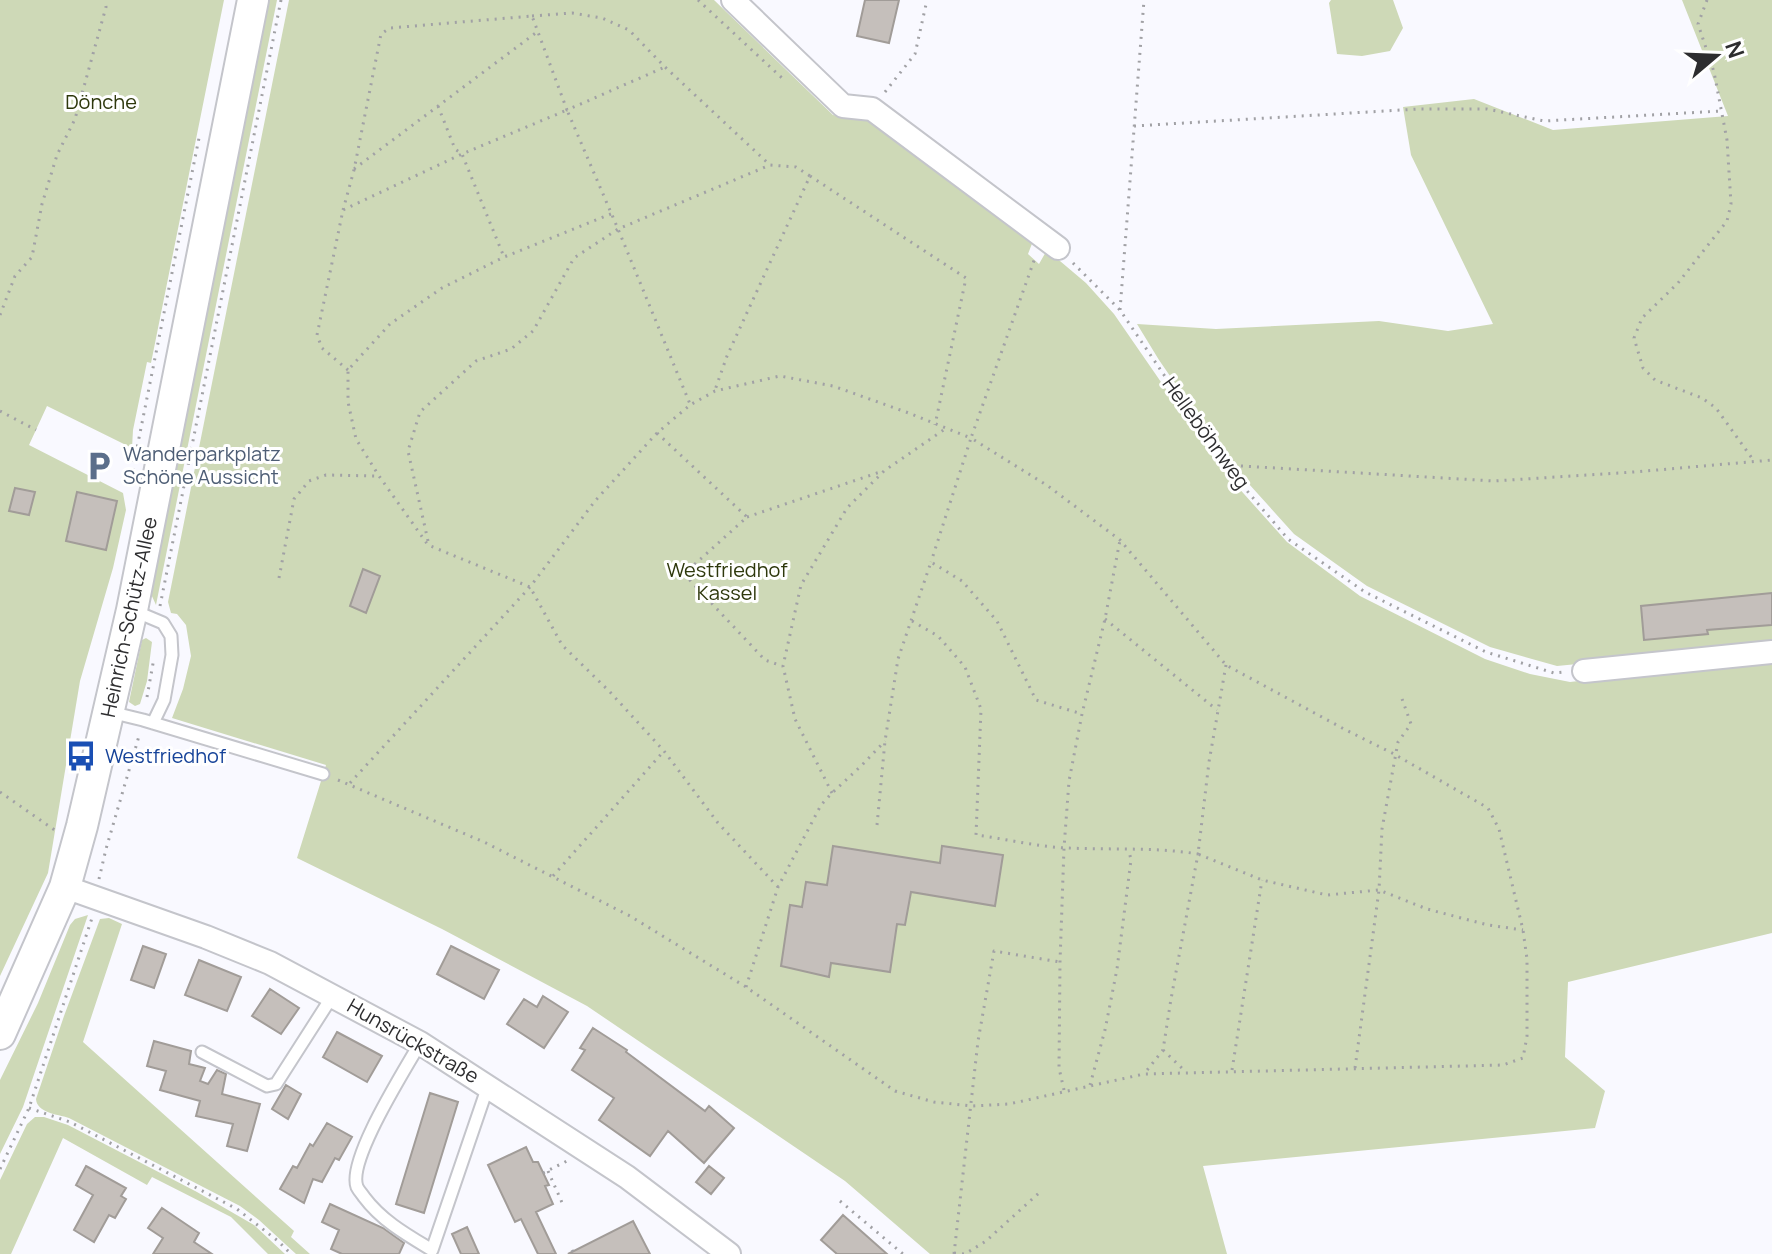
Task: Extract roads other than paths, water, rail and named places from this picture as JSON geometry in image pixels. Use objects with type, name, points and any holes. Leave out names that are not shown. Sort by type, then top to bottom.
[{"type":"main road","name":"Heinrich-Schütz-Allee","points":[[0,1034],[65,887],[110,712],[253,0]]},
{"type":"street","points":[[733,0],[843,106],[872,109],[1051,243]]},
{"type":"street","points":[[1584,671],[1772,652]]},
{"type":"street","name":"Hunsrückstraße","points":[[65,887],[270,963],[420,1043],[627,1177],[729,1254]]},
{"type":"lane","points":[[132,610],[163,623],[171,636],[172,655],[164,700],[153,723]]},
{"type":"lane","points":[[110,712],[323,774]]},
{"type":"lane","points":[[202,1052],[267,1086],[276,1084],[333,995]]},
{"type":"lane","points":[[420,1043],[376,1120],[357,1166],[356,1187],[392,1226],[432,1250],[488,1085]]},
{"type":"place","name":"Wanderparkplatz Schöne Aussicht","points":[[99,466]]},
{"type":"place","name":"Westfriedhof","points":[[81,756]]},
{"type":"park label","name":"Dönche","points":[[101,102]]},
{"type":"park label","name":"Westfriedhof Kassel","points":[[727,582]]}]
